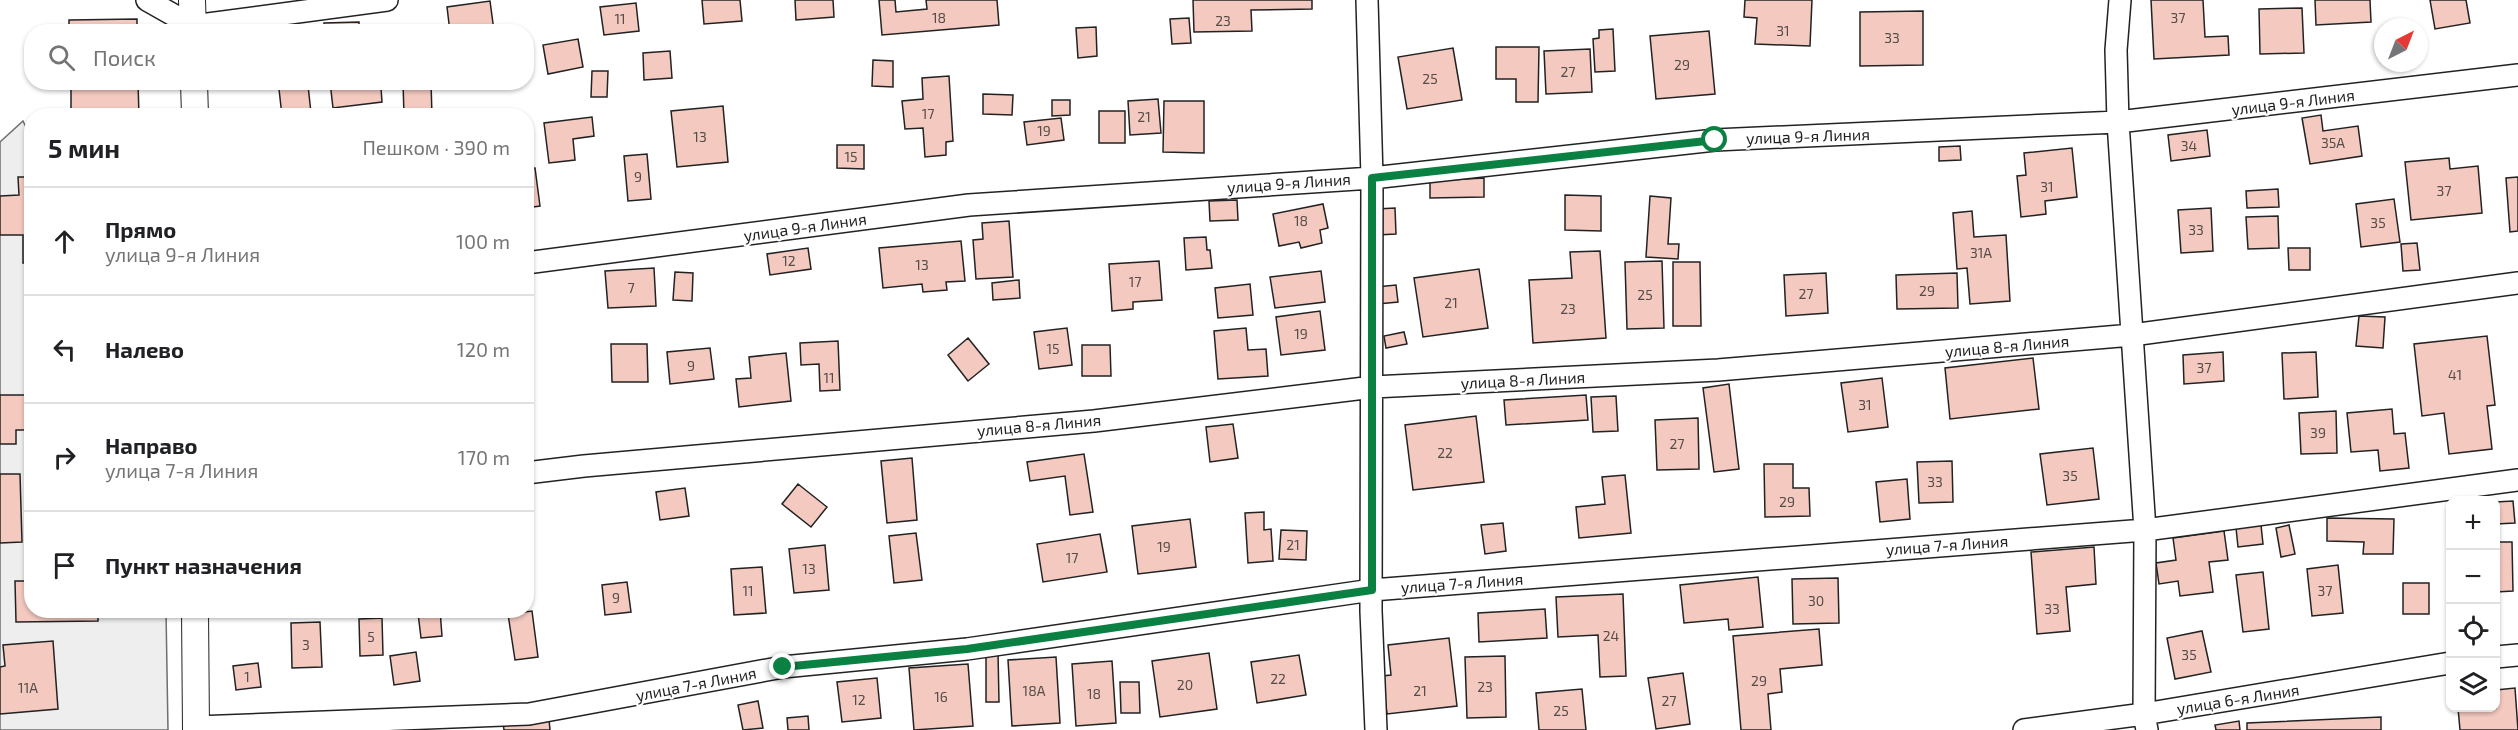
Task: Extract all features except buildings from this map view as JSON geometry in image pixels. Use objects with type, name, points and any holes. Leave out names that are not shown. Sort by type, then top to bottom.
[{"type":"street","points":[[147,0],[185,24]]},
{"type":"street","points":[[192,0],[193,24]]},
{"type":"street","points":[[226,24],[387,0]]},
{"type":"street","points":[[1367,0],[1372,178],[1372,590],[1376,730]]},
{"type":"street","points":[[2120,0],[2116,50],[2118,122],[2145,530],[2146,722]]},
{"type":"street","name":"улица 9-я Линия","points":[[534,262],[969,205],[1372,178],[1715,140],[2118,122],[2518,75]]},
{"type":"street","points":[[194,90],[195,108]]},
{"type":"street","name":"улица 8-я Линия","points":[[534,472],[1094,421],[1372,387],[1719,370],[2132,335],[2518,283]]},
{"type":"street","name":"улица 7-я Линия","points":[[196,729],[529,714],[783,667],[967,649],[1372,590],[2145,530],[2518,480]]},
{"type":"street","points":[[195,618],[196,729]]},
{"type":"street","points":[[2500,657],[2518,655]]},
{"type":"street","name":"улица 6-я Линия","points":[[2024,730],[2146,722],[2446,664]]},
{"type":"shaded area","points":[[23,121],[24,618],[166,618],[168,730],[0,730],[0,142]]},
{"type":"route","points":[[783,667],[967,649],[1372,590],[1372,178],[1715,140]]}]
